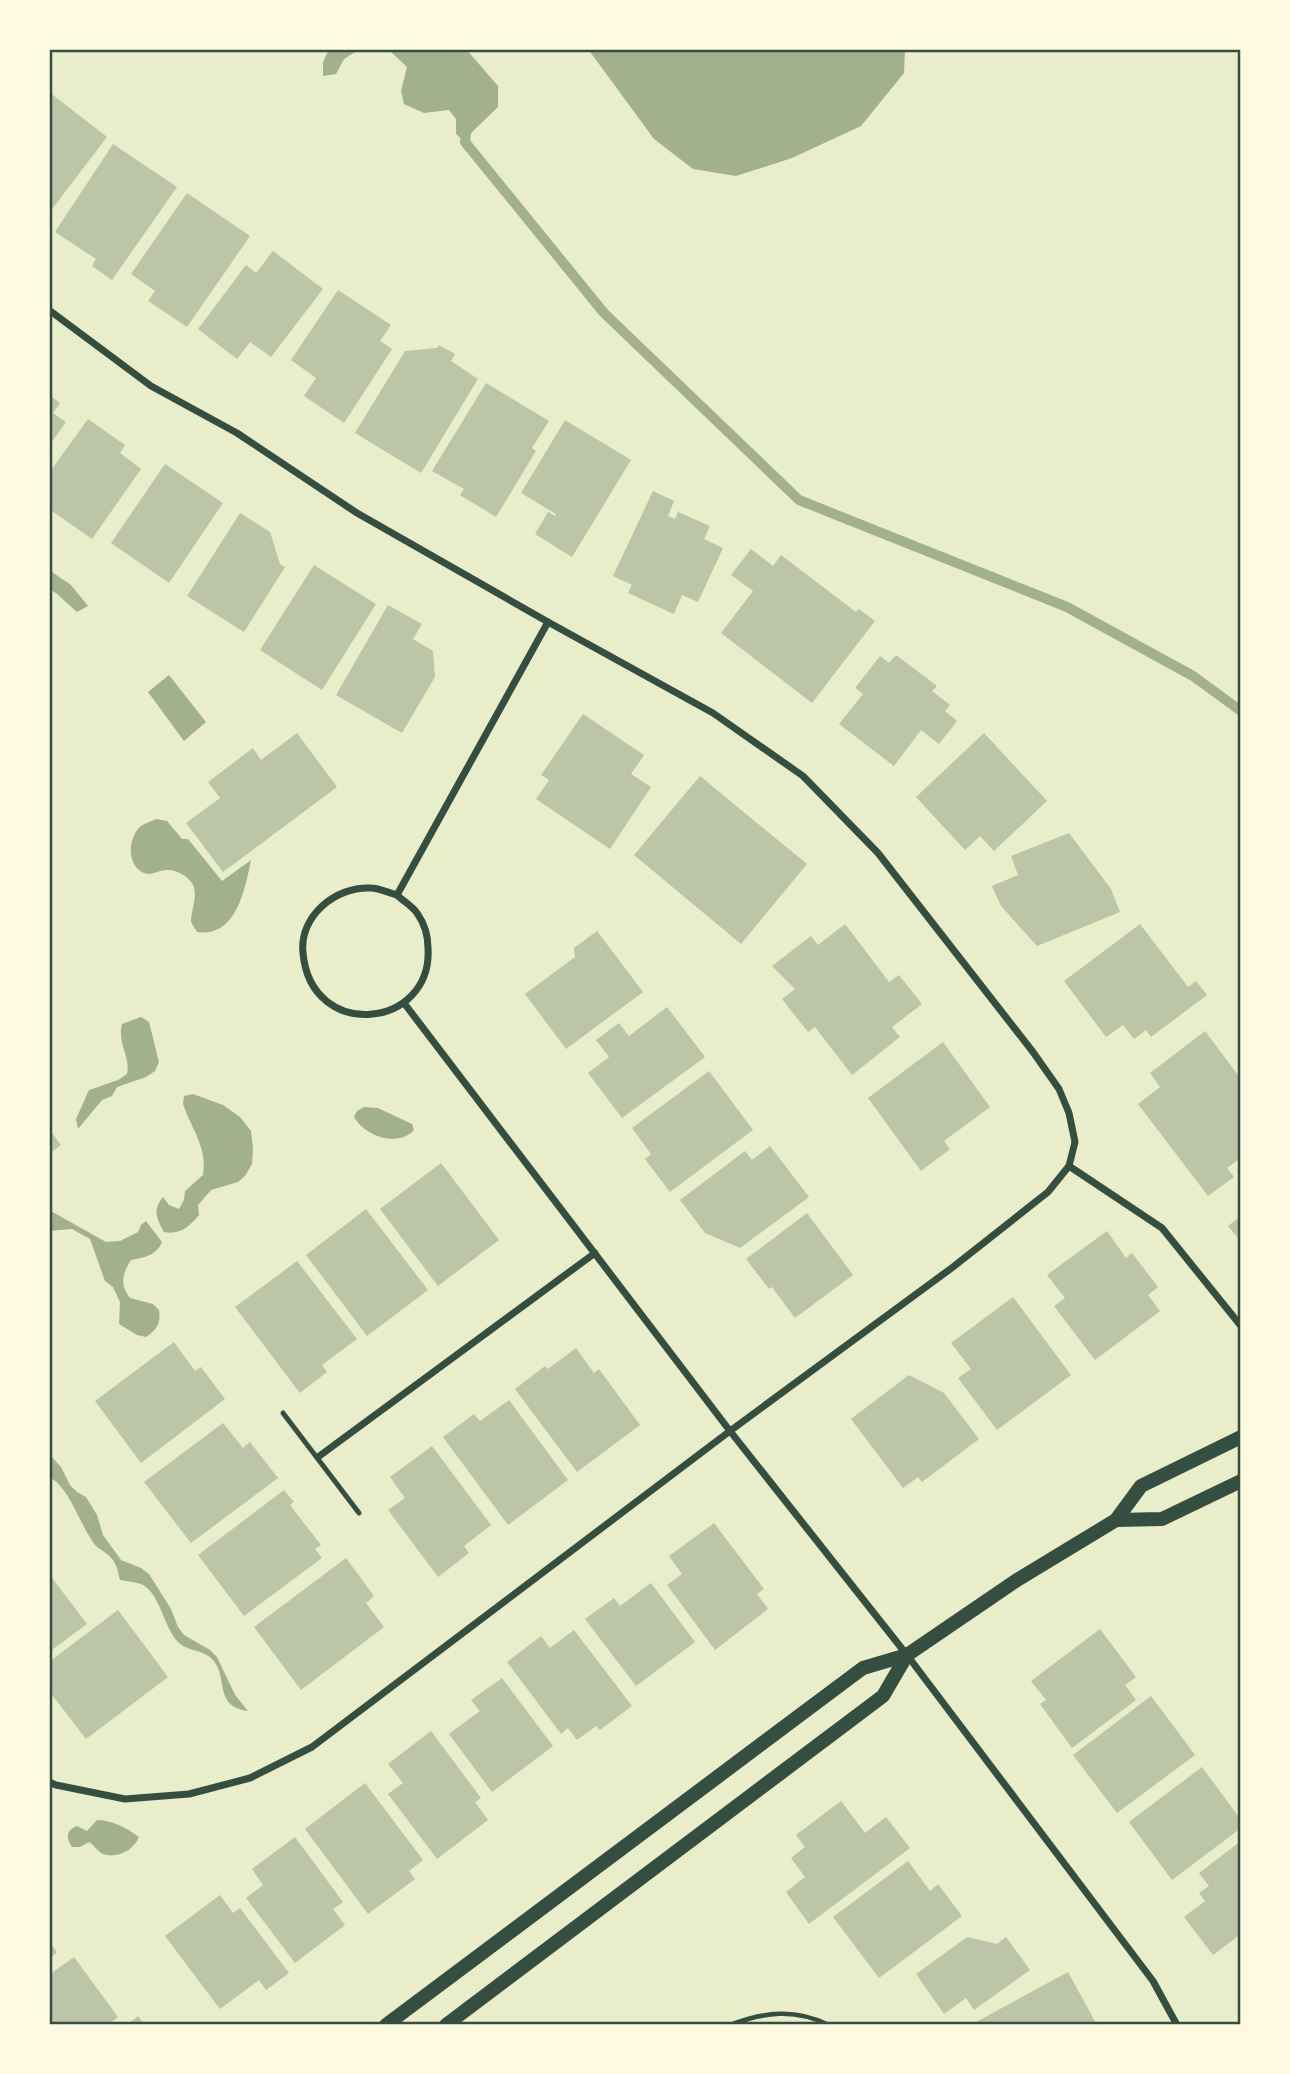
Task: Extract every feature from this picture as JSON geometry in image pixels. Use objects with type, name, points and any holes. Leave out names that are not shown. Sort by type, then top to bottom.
[{"type":"main road","points":[[386,2025],[863,1668],[907,1655],[1017,1580],[1116,1520],[1141,1486],[1241,1437]]},
{"type":"main road","points":[[1116,1520],[1162,1518],[1241,1481]]},
{"type":"main road","points":[[446,2025],[883,1696],[907,1655]]},
{"type":"street","points":[[49,310],[151,386],[237,433],[357,513],[713,713],[803,776],[878,853],[1059,1089],[1069,1113],[1075,1142],[1069,1166],[1048,1192],[953,1267],[730,1430],[313,1747],[250,1778],[189,1794],[125,1799],[49,1782]]},
{"type":"street","points":[[397,895],[548,622]]},
{"type":"street","points":[[372,888],[397,895],[416,912],[428,935],[429,960],[421,984],[404,1003],[382,1014],[358,1015],[334,1007],[316,992],[304,970],[302,945],[309,922],[324,903],[347,890],[372,888]]},
{"type":"street","points":[[404,1003],[730,1430],[907,1655],[1153,1981],[1177,2025]]},
{"type":"street","points":[[1069,1166],[1162,1228],[1241,1326]]},
{"type":"street","points":[[318,1457],[595,1253]]},
{"type":"lane","points":[[283,1413],[359,1513]]},
{"type":"path","points":[[730,2025],[762,2014],[789,2013],[829,2025]]},
{"type":"shaded area","points":[[329,49],[360,49],[344,59],[336,74],[323,76],[323,62]]},
{"type":"shaded area","points":[[381,49],[466,49],[498,86],[498,107],[465,142],[456,134],[456,119],[449,110],[424,113],[404,104],[401,91],[407,67],[389,50]]},
{"type":"shaded area","points":[[588,49],[905,49],[904,73],[861,126],[792,158],[736,176],[693,169],[654,139]]},
{"type":"shaded area","points":[[49,570],[71,585],[88,606],[77,612],[49,589]]},
{"type":"shaded area","points":[[169,675],[206,722],[184,741],[148,692]]},
{"type":"shaded area","points":[[156,819],[167,821],[182,839],[188,839],[222,881],[251,860],[242,898],[230,920],[221,928],[210,932],[197,932],[191,922],[194,889],[185,876],[170,870],[147,874],[134,864],[131,851],[133,837],[141,826]]},
{"type":"shaded area","points":[[141,1017],[149,1022],[159,1062],[155,1071],[117,1087],[112,1096],[102,1100],[78,1129],[76,1119],[89,1090],[127,1074],[121,1037],[122,1024]]},
{"type":"shaded area","points":[[193,1094],[223,1105],[240,1117],[251,1131],[252,1164],[238,1182],[211,1190],[198,1205],[199,1215],[188,1226],[175,1232],[164,1232],[157,1214],[163,1197],[169,1205],[179,1209],[185,1191],[203,1175],[201,1147],[183,1104],[184,1096]]},
{"type":"shaded area","points":[[364,1107],[378,1108],[412,1124],[414,1130],[399,1138],[390,1139],[373,1134],[354,1117],[357,1111]]},
{"type":"shaded area","points":[[49,1210],[106,1242],[120,1241],[138,1232],[146,1221],[162,1242],[153,1253],[131,1260],[123,1283],[130,1298],[153,1304],[159,1310],[159,1322],[150,1334],[146,1337],[137,1335],[119,1324],[120,1302],[113,1287],[105,1281],[90,1239],[72,1229],[49,1231]]},
{"type":"shaded area","points":[[49,1454],[61,1467],[70,1485],[86,1497],[97,1515],[103,1535],[121,1560],[149,1574],[184,1635],[217,1657],[235,1695],[248,1711],[237,1708],[225,1697],[220,1673],[211,1658],[178,1642],[153,1594],[141,1584],[120,1580],[114,1561],[95,1545],[63,1489],[49,1477]]},
{"type":"shaded area","points":[[97,1820],[119,1825],[139,1837],[137,1842],[129,1849],[114,1855],[101,1853],[89,1842],[80,1847],[72,1847],[69,1832],[77,1826],[87,1831]]},
{"type":"building","points":[[49,92],[107,137],[49,213]]},
{"type":"building","points":[[113,144],[177,187],[112,280],[92,266],[96,259],[55,232]]},
{"type":"building","points":[[187,193],[250,236],[187,327],[148,301],[155,291],[131,274]]},
{"type":"building","points":[[273,251],[323,289],[271,357],[250,342],[237,359],[198,329],[246,265],[256,273]]},
{"type":"building","points":[[338,290],[391,325],[380,341],[392,349],[344,423],[304,396],[316,378],[291,360]]},
{"type":"building","points":[[439,345],[455,354],[451,361],[478,379],[421,473],[355,433],[405,351],[437,348]]},
{"type":"building","points":[[486,383],[549,421],[532,448],[536,451],[496,517],[460,495],[464,489],[432,471]]},
{"type":"building","points":[[49,395],[60,403],[53,413],[66,422],[49,446]]},
{"type":"building","points":[[88,419],[125,445],[120,453],[141,469],[92,539],[49,509],[49,473]]},
{"type":"building","points":[[565,420],[631,460],[572,557],[535,534],[548,512],[555,516],[556,514],[521,493]]},
{"type":"building","points":[[165,464],[223,503],[169,583],[111,543]]},
{"type":"building","points":[[653,491],[674,501],[668,516],[675,519],[678,512],[710,526],[704,539],[723,548],[698,602],[682,595],[674,614],[628,593],[632,585],[613,576]]},
{"type":"building","points":[[240,513],[270,532],[280,564],[285,567],[244,632],[187,596]]},
{"type":"building","points":[[751,549],[773,566],[781,555],[856,612],[859,609],[875,621],[812,703],[721,633],[753,591],[731,575]]},
{"type":"building","points":[[314,565],[376,604],[322,690],[260,650]]},
{"type":"building","points":[[388,605],[422,624],[413,639],[433,651],[435,677],[402,733],[336,695]]},
{"type":"building","points":[[896,655],[937,686],[932,691],[950,705],[945,711],[957,721],[939,744],[921,730],[894,766],[839,724],[863,694],[855,688],[880,656],[889,663]]},
{"type":"building","points":[[583,714],[644,755],[631,774],[651,787],[610,849],[536,799],[549,780],[541,775]]},
{"type":"building","points":[[297,733],[337,787],[223,872],[186,823],[220,798],[208,782],[253,748],[261,760]]},
{"type":"building","points":[[984,733],[1047,801],[994,851],[980,836],[965,850],[916,797]]},
{"type":"building","points":[[700,776],[807,864],[741,944],[634,855]]},
{"type":"building","points":[[1069,833],[1111,889],[1120,912],[1037,946],[1001,906],[992,886],[1018,875],[1011,856]]},
{"type":"building","points":[[845,924],[889,982],[899,975],[922,1004],[892,1027],[900,1037],[852,1075],[815,1027],[808,1032],[782,999],[795,989],[772,966],[811,936],[818,945]]},
{"type":"building","points":[[1140,924],[1188,987],[1196,981],[1207,995],[1151,1037],[1146,1030],[1134,1039],[1123,1025],[1106,1037],[1064,981]]},
{"type":"building","points":[[597,931],[643,992],[566,1049],[525,994],[575,957],[574,948]]},
{"type":"building","points":[[667,1007],[705,1057],[622,1118],[588,1073],[609,1057],[596,1040],[619,1023],[629,1036]]},
{"type":"building","points":[[1205,1031],[1241,1079],[1241,1158],[1227,1168],[1234,1177],[1208,1196],[1138,1104],[1160,1087],[1150,1073]]},
{"type":"building","points":[[943,1042],[990,1107],[944,1141],[950,1149],[921,1171],[868,1098]]},
{"type":"building","points":[[709,1071],[753,1130],[670,1192],[645,1159],[651,1154],[632,1128]]},
{"type":"building","points":[[49,1129],[61,1145],[49,1154]]},
{"type":"building","points":[[770,1146],[809,1197],[740,1248],[705,1233],[680,1200],[745,1151],[752,1160]]},
{"type":"building","points":[[441,1163],[499,1240],[438,1286],[380,1209]]},
{"type":"building","points":[[366,1209],[428,1290],[367,1336],[306,1255]]},
{"type":"building","points":[[807,1213],[853,1275],[795,1318],[772,1287],[769,1289],[746,1259]]},
{"type":"building","points":[[1241,1216],[1241,1242],[1228,1226]]},
{"type":"building","points":[[1107,1231],[1126,1258],[1132,1253],[1158,1287],[1148,1295],[1160,1311],[1095,1360],[1054,1306],[1065,1298],[1047,1275]]},
{"type":"building","points":[[297,1261],[357,1339],[322,1365],[327,1372],[300,1393],[235,1307]]},
{"type":"building","points":[[1013,1297],[1071,1375],[997,1430],[958,1378],[971,1369],[951,1343]]},
{"type":"building","points":[[174,1342],[195,1371],[201,1367],[225,1399],[141,1463],[95,1401]]},
{"type":"building","points":[[576,1348],[594,1373],[599,1369],[640,1425],[577,1472],[515,1389],[545,1366],[548,1369]]},
{"type":"building","points":[[909,1375],[944,1393],[979,1439],[922,1482],[918,1477],[903,1488],[851,1419]]},
{"type":"building","points":[[509,1400],[568,1480],[508,1525],[443,1437],[474,1414],[480,1421]]},
{"type":"building","points":[[223,1423],[243,1448],[250,1442],[278,1478],[191,1543],[144,1482]]},
{"type":"building","points":[[432,1446],[491,1525],[464,1546],[469,1553],[438,1577],[388,1510],[405,1498],[390,1477]]},
{"type":"building","points":[[284,1490],[294,1502],[290,1505],[321,1545],[315,1549],[322,1558],[244,1616],[198,1555]]},
{"type":"building","points":[[714,1523],[764,1589],[757,1594],[768,1609],[715,1650],[667,1585],[682,1574],[669,1556]]},
{"type":"building","points":[[346,1558],[374,1596],[366,1603],[384,1627],[301,1690],[254,1627]]},
{"type":"building","points":[[49,1574],[87,1624],[49,1652]]},
{"type":"building","points":[[651,1583],[695,1642],[636,1686],[585,1619],[614,1598],[620,1606]]},
{"type":"building","points":[[118,1610],[168,1677],[86,1739],[49,1691],[49,1662]]},
{"type":"building","points":[[1100,1629],[1136,1677],[1125,1685],[1136,1700],[1072,1748],[1040,1704],[1046,1700],[1031,1681]]},
{"type":"building","points":[[574,1630],[632,1706],[600,1730],[596,1726],[577,1740],[568,1728],[561,1734],[507,1662],[541,1636],[550,1648]]},
{"type":"building","points":[[502,1678],[553,1746],[492,1792],[449,1734],[480,1711],[471,1700]]},
{"type":"building","points":[[1151,1696],[1195,1755],[1117,1813],[1073,1755]]},
{"type":"building","points":[[431,1731],[481,1798],[475,1802],[488,1820],[437,1859],[388,1794],[403,1783],[388,1764]]},
{"type":"building","points":[[1202,1767],[1241,1820],[1241,1828],[1172,1880],[1129,1822]]},
{"type":"building","points":[[365,1783],[423,1860],[409,1871],[415,1879],[368,1914],[305,1829]]},
{"type":"building","points":[[841,1801],[865,1833],[886,1817],[910,1848],[809,1924],[786,1892],[805,1877],[791,1858],[805,1847],[796,1835]]},
{"type":"building","points":[[295,1837],[343,1902],[333,1909],[345,1925],[295,1963],[246,1898],[263,1885],[252,1869]]},
{"type":"building","points":[[1241,1841],[1241,1927],[1238,1930],[1241,1934],[1213,1955],[1184,1917],[1205,1901],[1199,1893],[1209,1886],[1199,1873]]},
{"type":"building","points":[[908,1861],[930,1891],[938,1884],[962,1916],[879,1978],[833,1917]]},
{"type":"building","points":[[220,1895],[233,1913],[240,1908],[289,1973],[266,1990],[259,1980],[220,2009],[165,1936]]},
{"type":"building","points":[[967,1937],[997,1944],[1006,1937],[1030,1970],[974,2010],[966,1998],[944,2014],[916,1974]]},
{"type":"building","points":[[49,1941],[57,1952],[49,1959]]},
{"type":"building","points":[[74,1957],[118,2017],[108,2025],[49,2025],[49,1975]]},
{"type":"building","points":[[1068,1972],[1097,2025],[978,2025],[976,2022]]},
{"type":"building","points":[[138,2016],[145,2025],[127,2025]]},
{"type":"waterway","points":[[466,131],[465,142],[604,313],[799,500],[1067,607],[1193,676],[1241,711]]}]
